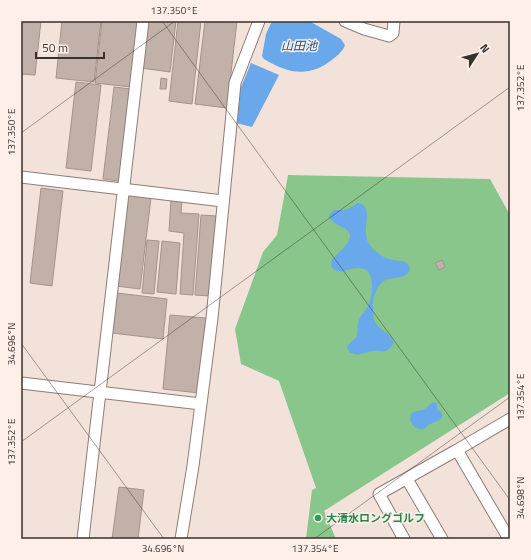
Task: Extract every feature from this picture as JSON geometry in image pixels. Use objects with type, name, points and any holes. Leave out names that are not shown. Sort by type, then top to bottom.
[{"type":"street","points":[[83,539],[122,190],[143,21]]},
{"type":"street","points":[[180,539],[193,466],[212,318],[236,83],[259,21]]},
{"type":"street","points":[[345,21],[364,29],[389,36],[393,33],[394,21]]},
{"type":"street","points":[[21,177],[223,201]]},
{"type":"street","points":[[21,383],[201,404]]},
{"type":"street","points":[[404,539],[379,494],[457,450],[508,425]]},
{"type":"street","points":[[457,450],[508,532]]},
{"type":"street","points":[[407,479],[442,539]]},
{"type":"green space","points":[[288,175],[490,179],[510,215],[510,393],[324,511],[336,539],[306,539],[312,490],[316,488],[279,381],[241,364],[235,329],[263,252],[277,235]]},
{"type":"water","name":"山田池","points":[[272,21],[309,21],[341,39],[345,45],[342,51],[335,57],[316,69],[299,72],[290,71],[273,64],[264,59],[262,56],[266,34]]},
{"type":"water","points":[[251,63],[279,75],[252,127],[236,123],[239,92]]},
{"type":"water","points":[[358,203],[366,208],[366,236],[372,248],[386,258],[403,261],[408,264],[410,270],[406,275],[388,279],[380,284],[374,297],[374,319],[378,326],[391,337],[393,344],[386,351],[374,351],[360,354],[349,352],[347,347],[357,337],[359,320],[368,306],[372,294],[371,277],[364,269],[355,268],[337,271],[331,266],[332,259],[344,247],[350,234],[347,230],[331,220],[329,215],[334,210],[346,210]]},
{"type":"water","points":[[434,402],[437,404],[437,409],[442,413],[442,418],[424,429],[415,427],[410,420],[411,414],[425,409]]},
{"type":"building","points":[[21,21],[41,21],[35,75],[21,74]]},
{"type":"building","points":[[62,21],[101,21],[94,82],[56,78]]},
{"type":"building","points":[[102,21],[139,21],[131,87],[95,83]]},
{"type":"building","points":[[147,21],[176,21],[170,72],[141,68]]},
{"type":"building","points":[[178,21],[201,21],[192,104],[169,101]]},
{"type":"building","points":[[205,21],[237,21],[227,108],[195,104]]},
{"type":"building","points":[[161,78],[167,79],[166,89],[160,89]]},
{"type":"building","points":[[76,82],[101,85],[91,171],[66,168]]},
{"type":"building","points":[[114,87],[131,89],[119,181],[103,179]]},
{"type":"building","points":[[41,188],[63,191],[52,286],[30,283]]},
{"type":"building","points":[[127,195],[151,198],[140,289],[116,286]]},
{"type":"building","points":[[171,199],[182,200],[181,213],[199,214],[193,295],[180,294],[184,233],[169,231]]},
{"type":"building","points":[[201,215],[217,216],[211,296],[195,295]]},
{"type":"building","points":[[147,240],[159,241],[154,294],[142,293]]},
{"type":"building","points":[[162,241],[180,243],[176,294],[157,292]]},
{"type":"building","points":[[442,260],[445,267],[439,270],[435,263]]},
{"type":"building","points":[[117,293],[167,299],[163,339],[112,333]]},
{"type":"building","points":[[170,315],[206,318],[199,393],[163,389]]},
{"type":"building","points":[[119,487],[144,490],[138,539],[112,539]]},
{"type":"place","name":"大清水ロングゴルフ","points":[[318,518]]}]
